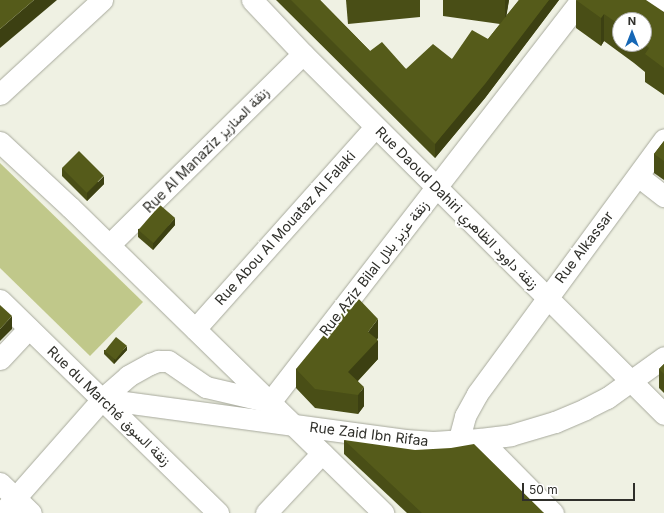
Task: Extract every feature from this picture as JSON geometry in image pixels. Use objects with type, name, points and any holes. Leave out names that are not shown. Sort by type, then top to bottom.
[{"type":"main road","points":[[651,0],[664,9]]},
{"type":"street","name":"Rue Daoud Dahiri زنقة داوود الظاهري","points":[[252,0],[375,127],[664,414]]},
{"type":"street","name":"Rue Aziz Bilal زنقة عزيز بلال","points":[[270,402],[581,0]]},
{"type":"street","points":[[0,94],[97,5]]},
{"type":"street","name":"Rue Al Manaziz زنقة المنازيز","points":[[109,245],[303,54]]},
{"type":"street","name":"Rue Abou Al Mouataz Al Falaki","points":[[195,329],[375,127]]},
{"type":"street","name":"Rue Alkassar","points":[[459,439],[462,426],[474,399],[664,139]]},
{"type":"street","points":[[0,142],[109,245],[384,513]]},
{"type":"street","points":[[638,176],[664,196]]},
{"type":"street","name":"Rue du Marché زنقة السوق","points":[[0,300],[218,513]]},
{"type":"street","points":[[0,359],[29,328]]},
{"type":"street","name":"Rue Zaid Ibn Rifaa","points":[[102,399],[405,440],[433,442],[459,439],[480,439],[511,435],[554,422],[606,398],[664,357]]},
{"type":"street","points":[[9,506],[102,399],[128,376],[141,368],[164,360],[173,363],[206,387],[270,402]]},
{"type":"street","points":[[480,439],[553,513]]},
{"type":"street","points":[[266,513],[322,453]]},
{"type":"street","points":[[0,483],[9,506]]},
{"type":"street","points":[[9,506],[31,513]]},
{"type":"green space","points":[[0,163],[143,302],[90,356],[0,268]]},
{"type":"building","points":[[0,0],[34,0],[0,29]]},
{"type":"building","points":[[291,0],[320,0],[370,51],[382,42],[406,69],[433,44],[452,59],[472,30],[488,39],[519,0],[549,0],[485,84],[435,144]]},
{"type":"building","points":[[576,0],[646,0],[664,12],[664,68],[645,54],[646,52],[652,52],[652,12],[612,12],[612,20],[604,14],[601,18]]},
{"type":"building","points":[[664,141],[664,161],[654,154]]},
{"type":"building","points":[[79,151],[104,176],[87,193],[62,168]]},
{"type":"building","points":[[160,205],[175,218],[153,243],[138,230]]},
{"type":"building","points":[[356,296],[378,319],[368,332],[378,340],[348,372],[364,387],[358,395],[315,389],[296,369]]},
{"type":"building","points":[[0,305],[12,316],[0,329]]},
{"type":"building","points":[[116,337],[127,346],[116,360],[105,351]]},
{"type":"building","points":[[664,364],[664,374],[659,369]]},
{"type":"building","points":[[344,440],[415,450],[451,448],[474,444],[544,513],[422,513]]}]
